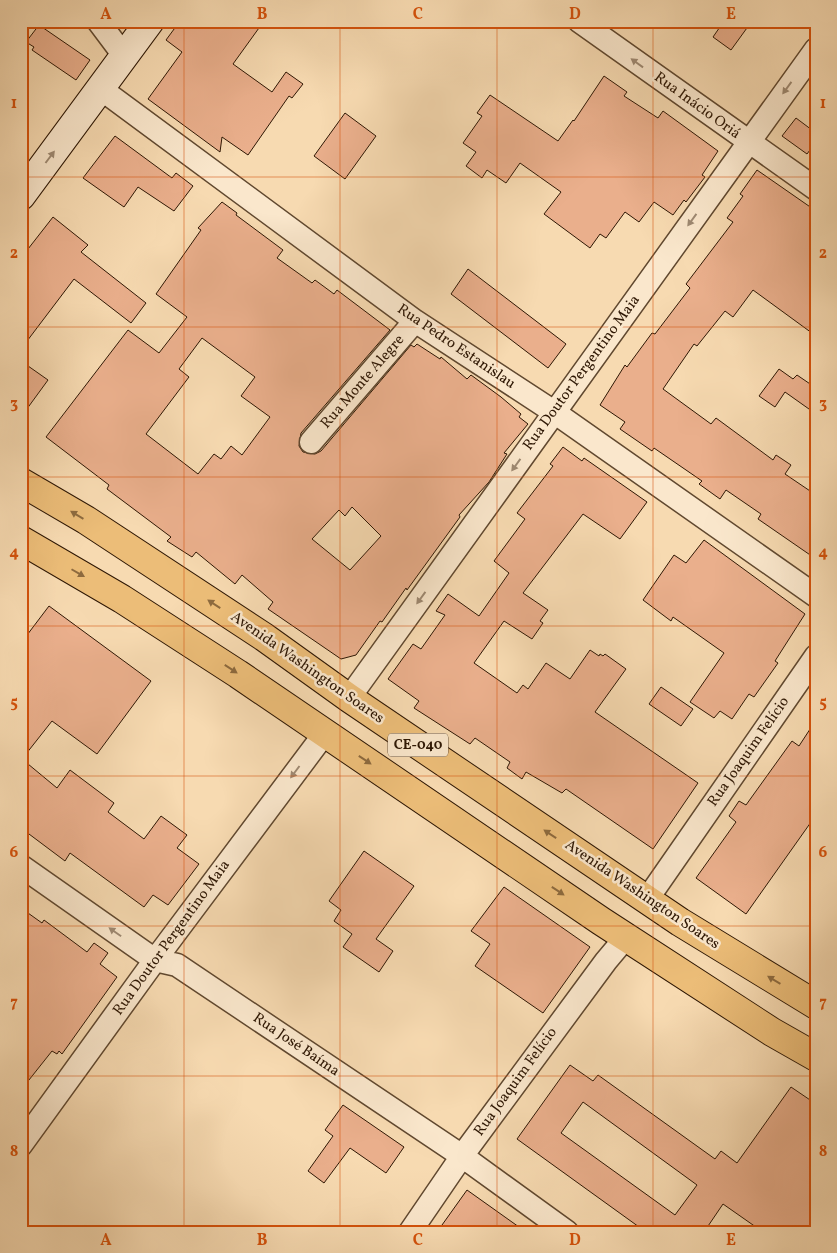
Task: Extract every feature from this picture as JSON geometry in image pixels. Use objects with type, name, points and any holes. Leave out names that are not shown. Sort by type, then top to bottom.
[{"type":"highway","name":"Avenida Washington Soares","points":[[21,482],[86,520],[256,632],[349,698],[648,898],[680,922],[816,1005]]},
{"type":"highway","name":"CE-040","points":[[21,540],[122,599],[238,674],[627,936],[772,1032],[816,1057]]},
{"type":"street","points":[[98,21],[125,57]]},
{"type":"street","points":[[21,196],[150,21]]},
{"type":"street","name":"Rua Inácio Oriá","points":[[579,21],[816,189]]},
{"type":"street","name":"Rua Doutor Pergentino Maia","points":[[349,698],[816,49]]},
{"type":"street","name":"Rua Pedro Estanislau","points":[[101,89],[415,321],[554,412],[816,596]]},
{"type":"street","name":"Rua Monte Alegre","points":[[311,442],[415,321]]},
{"type":"street","name":"Rua Joaquim Felício","points":[[648,898],[816,656]]},
{"type":"street","name":"Rua Doutor Pergentino Maia","points":[[21,1145],[155,960],[325,733]]},
{"type":"street","name":"Rua José Baíma","points":[[21,866],[155,960],[177,965],[462,1156],[567,1232]]},
{"type":"street","name":"Rua Joaquim Felício","points":[[410,1232],[462,1156],[606,961],[627,936]]},
{"type":"building","points":[[180,21],[264,21],[233,64],[272,92],[286,72],[303,84],[292,98],[289,96],[248,155],[222,137],[220,152],[148,99],[182,52],[166,40]]},
{"type":"building","points":[[724,21],[752,21],[731,50],[713,37]]},
{"type":"building","points":[[39,25],[90,60],[76,80],[32,50],[34,47],[26,42]]},
{"type":"building","points":[[604,76],[627,92],[624,96],[658,118],[663,111],[718,151],[702,175],[705,177],[686,202],[684,200],[673,215],[654,202],[639,222],[625,212],[606,238],[600,234],[590,248],[544,214],[561,192],[520,163],[506,183],[487,170],[482,178],[466,166],[476,152],[463,143],[482,116],[477,113],[490,95],[558,141],[574,121]]},
{"type":"building","points":[[345,113],[376,136],[345,179],[314,156]]},
{"type":"building","points":[[796,118],[816,133],[816,142],[807,154],[782,136]]},
{"type":"building","points":[[115,136],[172,178],[176,173],[193,186],[174,211],[138,187],[124,207],[83,178]]},
{"type":"building","points":[[757,170],[816,211],[816,336],[753,290],[733,317],[725,311],[697,346],[694,344],[663,389],[711,424],[716,418],[773,460],[776,455],[791,465],[785,474],[816,495],[816,559],[758,519],[761,514],[726,490],[720,499],[699,484],[702,481],[654,448],[652,451],[620,429],[625,422],[600,405],[625,365],[627,367],[652,333],[655,334],[690,288],[686,284],[733,222],[727,218],[743,196],[740,194]]},
{"type":"building","points":[[222,202],[237,213],[236,215],[283,250],[277,258],[312,283],[315,280],[334,294],[337,290],[390,330],[301,433],[299,446],[303,452],[315,454],[321,451],[411,345],[414,347],[417,344],[440,359],[441,357],[467,379],[471,375],[521,414],[519,417],[528,424],[504,453],[507,454],[489,482],[459,515],[460,517],[407,590],[406,588],[356,655],[341,659],[268,609],[273,602],[242,575],[235,584],[196,552],[192,557],[167,541],[171,537],[107,489],[109,485],[46,437],[128,330],[159,353],[187,317],[156,294],[201,230],[198,228]],"holes":[[[202,338],[255,377],[241,396],[270,417],[242,455],[231,446],[221,459],[214,454],[198,474],[146,434],[189,377],[179,369]],[[352,507],[381,536],[350,570],[312,539],[339,510],[345,516]]]},
{"type":"building","points":[[53,217],[88,245],[81,252],[146,303],[131,323],[74,279],[21,349],[21,258]]},
{"type":"building","points":[[468,269],[566,344],[548,368],[451,294]]},
{"type":"building","points":[[21,361],[48,380],[21,417]]},
{"type":"building","points":[[779,369],[793,379],[797,375],[816,388],[816,414],[785,392],[775,407],[759,396]]},
{"type":"building","points":[[563,447],[582,461],[584,458],[647,502],[620,539],[583,514],[523,593],[548,610],[540,621],[543,623],[532,639],[504,621],[474,663],[517,693],[523,685],[528,689],[546,663],[570,679],[590,650],[599,656],[600,654],[603,656],[605,654],[626,669],[595,712],[698,783],[653,849],[566,789],[562,793],[526,772],[522,779],[507,768],[510,762],[475,738],[470,744],[414,708],[419,701],[388,679],[413,644],[421,649],[445,615],[436,611],[448,594],[479,616],[509,573],[494,561],[525,519],[517,513],[553,466],[550,464]]},
{"type":"building","points":[[704,540],[805,614],[775,661],[778,663],[754,697],[749,694],[732,719],[720,711],[714,718],[690,702],[724,653],[673,617],[671,621],[643,600],[674,555],[686,563]]},
{"type":"building","points":[[49,606],[151,681],[97,754],[52,721],[22,759],[57,788],[70,770],[114,803],[108,812],[144,839],[161,816],[187,835],[177,848],[199,864],[168,905],[153,895],[144,907],[70,853],[65,861],[21,828],[21,643]]},
{"type":"building","points":[[661,687],[693,709],[681,726],[649,704]]},
{"type":"building","points":[[816,720],[816,815],[746,914],[696,878],[736,822],[729,816],[739,801],[746,805],[792,741],[799,746]]},
{"type":"building","points":[[364,851],[414,886],[376,939],[393,951],[379,972],[343,947],[352,934],[334,921],[341,910],[329,901]]},
{"type":"building","points":[[504,887],[590,947],[543,1013],[475,966],[490,944],[471,931]]},
{"type":"building","points":[[21,908],[42,923],[44,920],[87,952],[94,943],[108,953],[100,964],[117,977],[62,1054],[59,1051],[57,1054],[52,1051],[21,1090]]},
{"type":"building","points":[[570,1065],[593,1081],[598,1075],[715,1159],[721,1151],[737,1163],[791,1087],[816,1104],[816,1232],[763,1232],[723,1204],[704,1232],[646,1232],[517,1139]],"holes":[[[583,1102],[697,1185],[675,1215],[561,1133]]]},
{"type":"building","points":[[343,1105],[404,1147],[386,1173],[350,1148],[324,1183],[308,1171],[333,1136],[325,1130]]},
{"type":"building","points":[[467,1190],[526,1232],[437,1232]]}]
